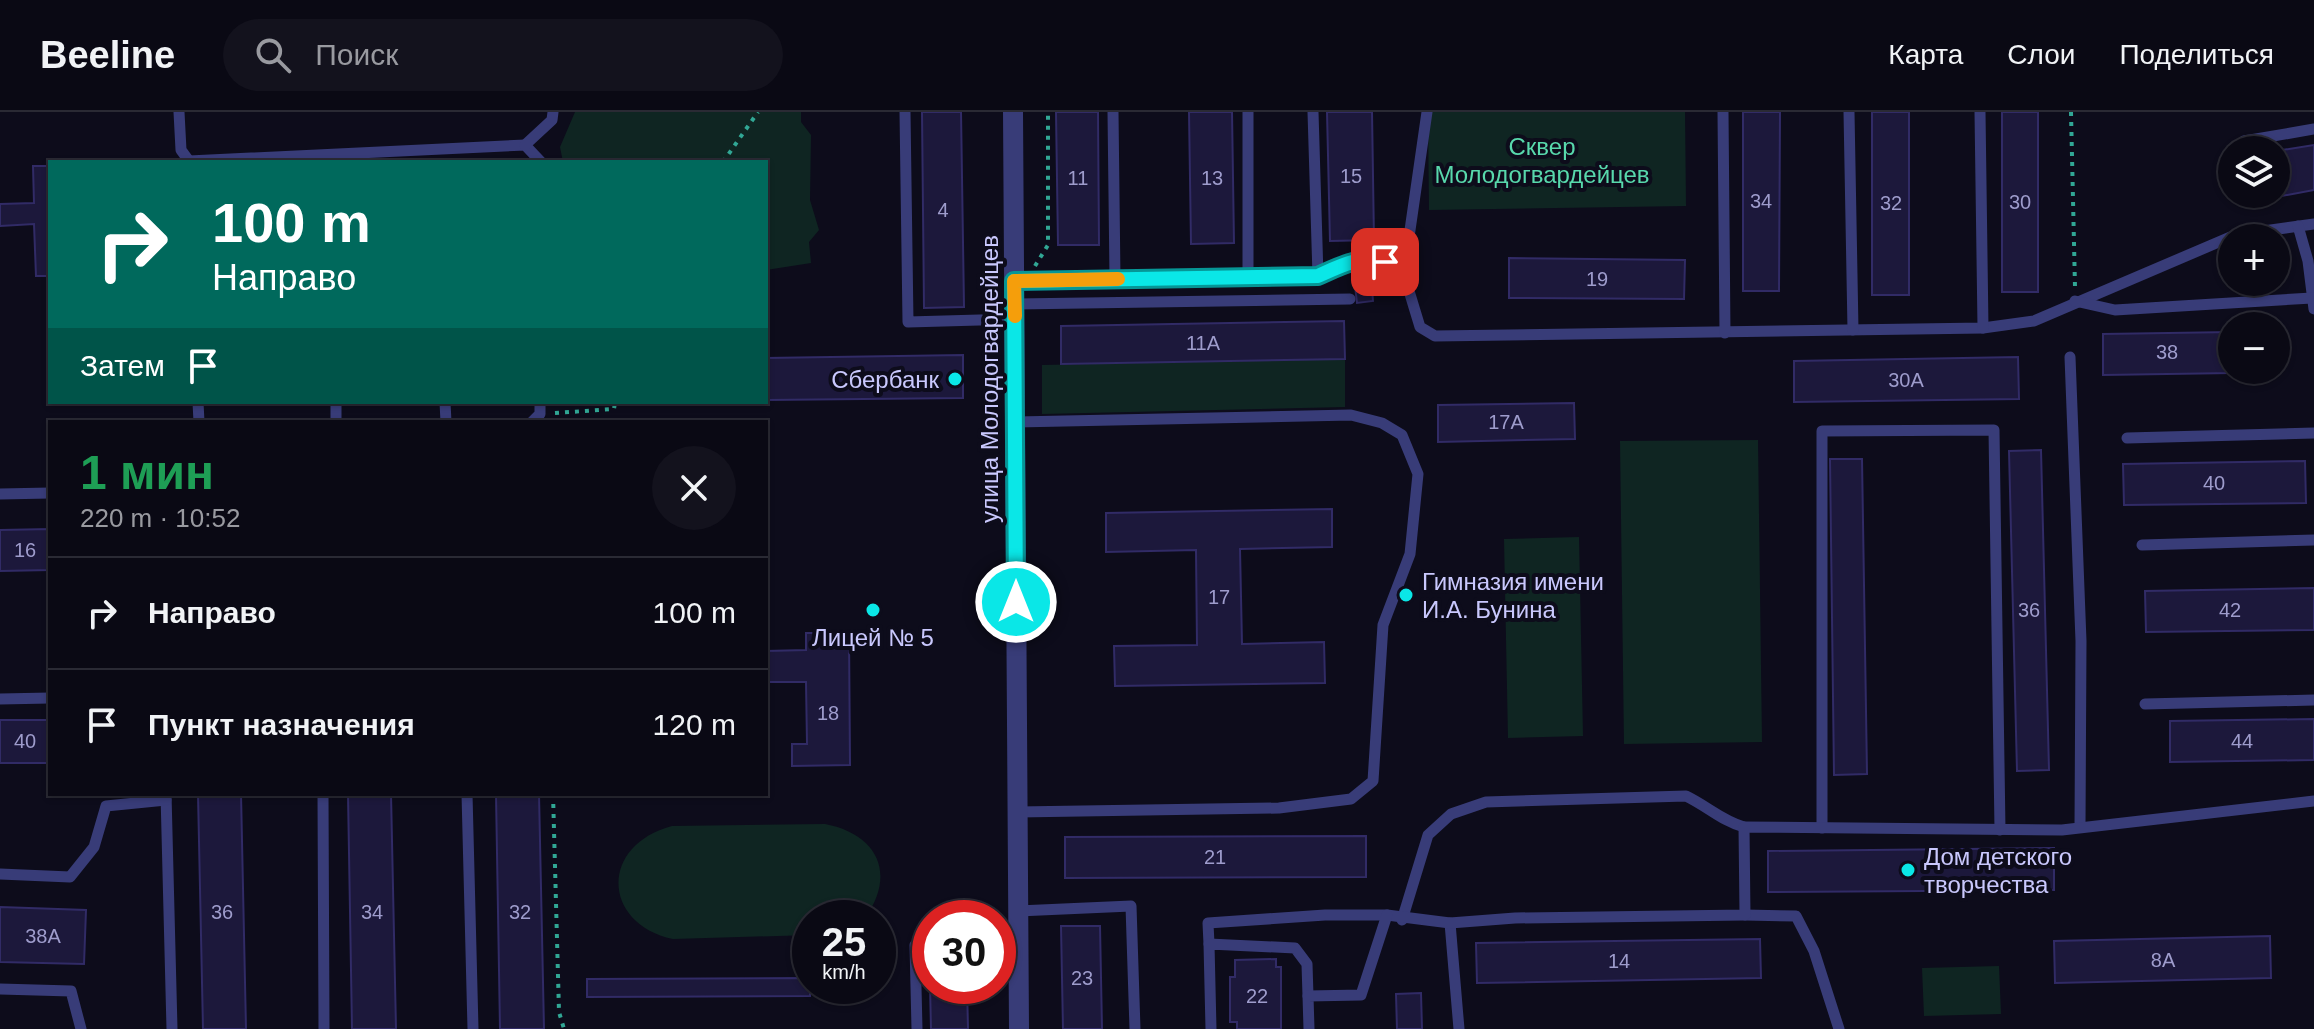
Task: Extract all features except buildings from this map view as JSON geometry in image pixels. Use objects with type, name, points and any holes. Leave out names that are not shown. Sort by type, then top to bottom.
[{"type":"street","name":"улица Молодогвардейцев","points":[[1013,112],[1019,1029]]},
{"type":"lane","points":[[179,112],[181,150],[188,160]]},
{"type":"lane","points":[[283,160],[445,157],[525,145],[552,120],[553,112]]},
{"type":"lane","points":[[905,112],[908,322],[1014,312],[1350,299]]},
{"type":"lane","points":[[1113,112],[1115,279]]},
{"type":"lane","points":[[1248,112],[1248,277]]},
{"type":"lane","points":[[1313,112],[1318,276]]},
{"type":"lane","points":[[1385,262],[1409,237],[1427,112]]},
{"type":"lane","points":[[1723,112],[1725,333]]},
{"type":"lane","points":[[1849,112],[1853,330]]},
{"type":"lane","points":[[1980,112],[1983,328]]},
{"type":"lane","points":[[2273,136],[2314,129]]},
{"type":"lane","points":[[525,145],[539,160]]},
{"type":"lane","points":[[1014,281],[1318,276],[1352,261],[1373,259],[1396,265],[1406,281],[1420,327],[1435,336],[1983,328],[2034,321],[2235,235],[2314,224]]},
{"type":"lane","points":[[2075,301],[2115,310],[2313,303],[2298,226]]},
{"type":"lane","points":[[2070,357],[2081,641],[2080,827]]},
{"type":"lane","points":[[1015,422],[1351,415],[1382,423],[1402,435],[1418,474],[1410,554],[1383,625],[1373,781],[1351,799],[1279,808],[1018,812]]},
{"type":"lane","points":[[1822,828],[1822,431],[1994,430],[2000,830]]},
{"type":"lane","points":[[2127,438],[2314,433]]},
{"type":"lane","points":[[0,494],[48,493]]},
{"type":"lane","points":[[2142,545],[2314,540]]},
{"type":"lane","points":[[0,699],[48,698]]},
{"type":"lane","points":[[2145,704],[2314,700]]},
{"type":"lane","points":[[323,796],[324,1029]]},
{"type":"lane","points":[[467,796],[473,1029]]},
{"type":"lane","points":[[1402,920],[1428,835],[1451,814],[1486,802],[1686,796],[1712,809],[1725,822],[1744,827],[2000,830],[2080,827],[2314,801]]},
{"type":"lane","points":[[0,874],[70,877],[94,847],[106,806],[166,797],[172,1029]]},
{"type":"lane","points":[[1744,827],[1745,915]]},
{"type":"lane","points":[[1018,911],[1131,906],[1135,1029]]},
{"type":"lane","points":[[1211,1029],[1208,923],[1325,915],[1387,915],[1402,920],[1450,923],[1515,918],[1745,915],[1796,916],[1814,951],[1839,1029]]},
{"type":"lane","points":[[1308,996],[1361,995],[1387,915]]},
{"type":"lane","points":[[1450,923],[1459,1029]]},
{"type":"lane","points":[[1209,944],[1295,948],[1307,964],[1309,1029]]},
{"type":"lane","points":[[0,989],[71,991],[81,1029]]},
{"type":"lane","points":[[916,1004],[917,1029]]},
{"type":"path","points":[[724,160],[758,112]]},
{"type":"path","points":[[1048,112],[1048,245]]},
{"type":"path","points":[[2071,112],[2075,301]]},
{"type":"path","points":[[537,413],[614,409],[615,404]]},
{"type":"path","points":[[553,796],[559,1012],[564,1029]]},
{"type":"green space","points":[[575,112],[801,112],[801,122],[811,135],[810,200],[819,230],[809,242],[811,263],[768,270],[768,160],[563,160],[560,147]]},
{"type":"green space","name":"Сквер Молодогвардейцев","points":[[1428,112],[1685,112],[1686,206],[1429,210]]},
{"type":"green space","points":[[1345,359],[1345,407],[1042,414],[1042,365]]},
{"type":"green space","points":[[1758,440],[1762,742],[1624,744],[1620,441]]},
{"type":"green space","points":[[1579,537],[1583,736],[1508,738],[1504,539]]},
{"type":"green space","points":[[825,824],[843,829],[869,846],[880,871],[880,886],[875,900],[792,900],[792,936],[673,939],[649,930],[632,917],[622,901],[618,884],[622,866],[632,849],[648,836],[672,826]]},
{"type":"green space","points":[[1999,966],[2001,1014],[1924,1016],[1922,968]]},
{"type":"slow traffic","points":[[1015,316],[1014,281],[1118,279]]},
{"type":"place","name":"Сбербанк","points":[[955,379]]},
{"type":"place","name":"Гимназия имени И.А. Бунина","points":[[1406,595]]},
{"type":"place","name":"Лицей № 5","points":[[873,610]]},
{"type":"place","name":"Дом детского творчества","points":[[1908,870]]},
{"type":"route","points":[[1016,602],[1014,281],[1318,276],[1352,261],[1373,259],[1385,262]]}]
